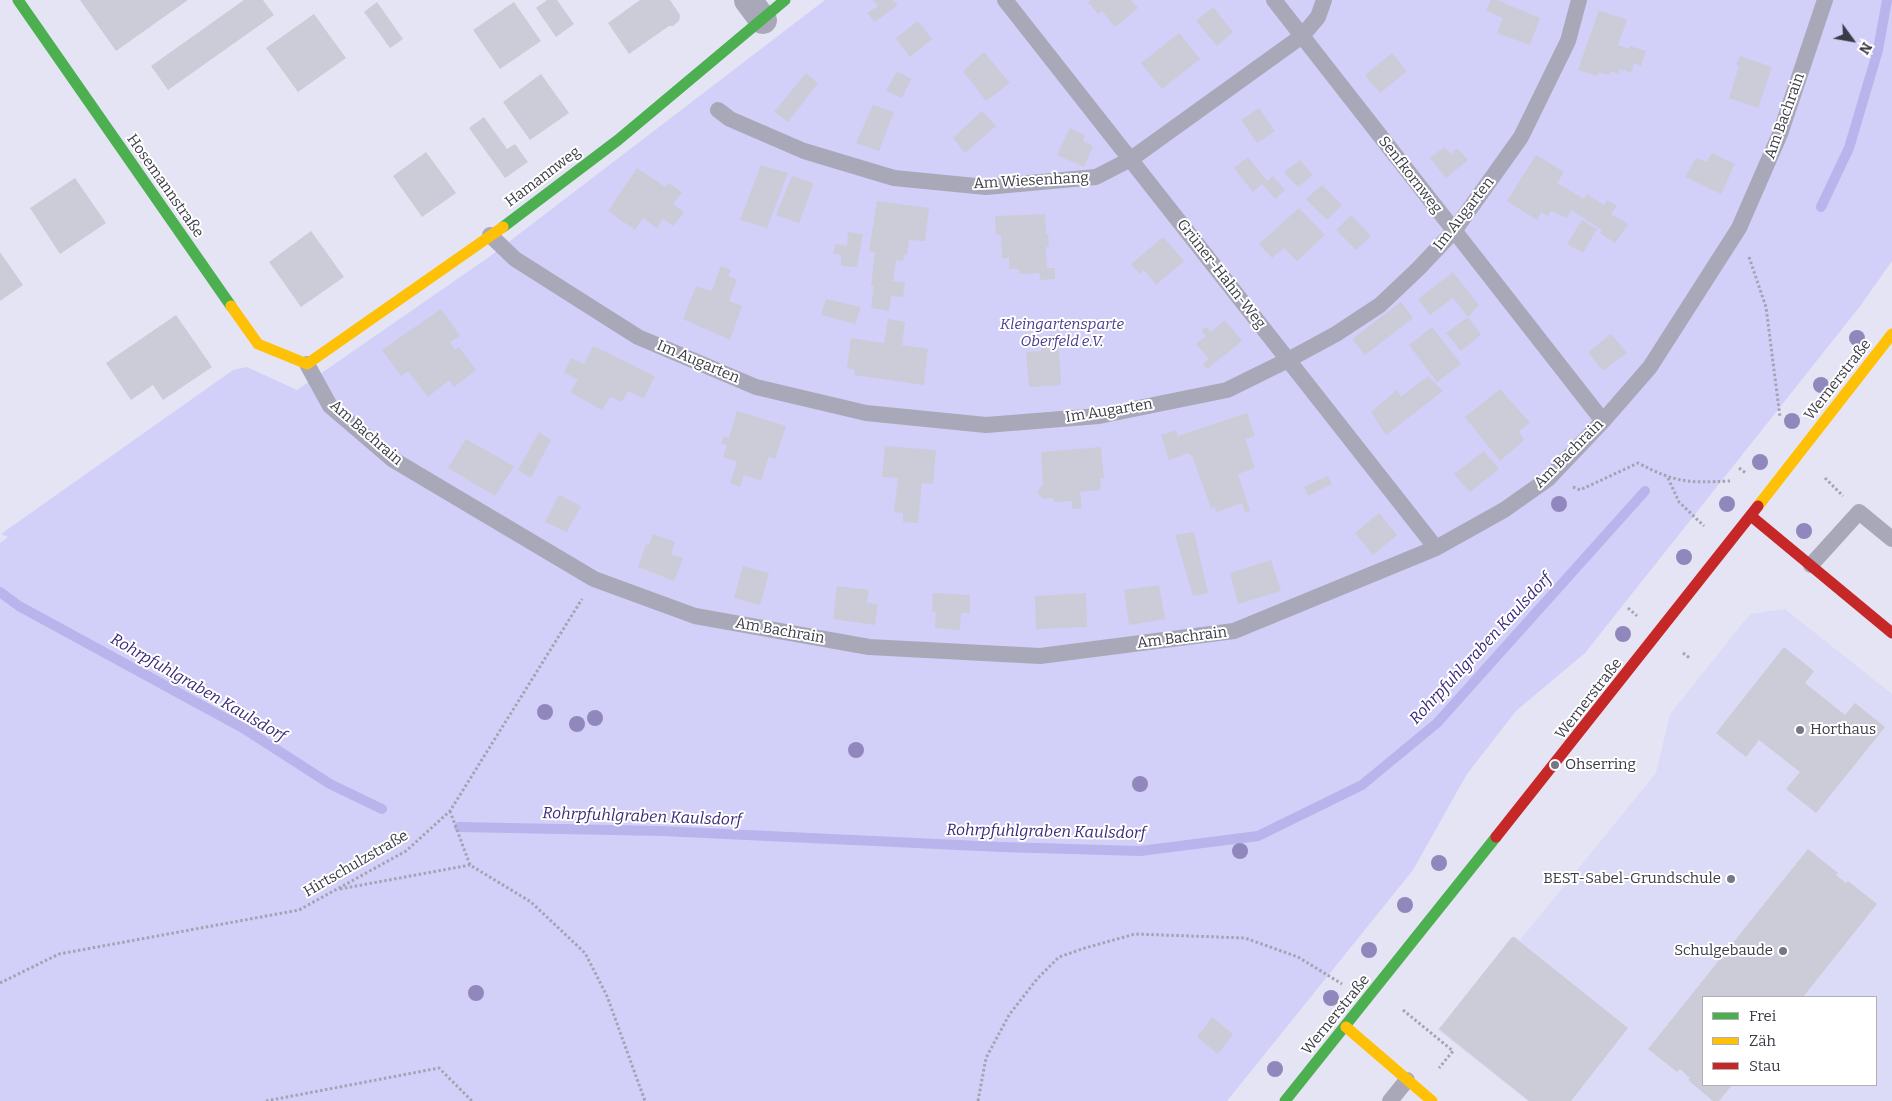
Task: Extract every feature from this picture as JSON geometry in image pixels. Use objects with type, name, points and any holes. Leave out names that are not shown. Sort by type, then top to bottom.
[{"type":"street","name":"Hosemannstraße","points":[[18,0],[258,344],[307,364]]},
{"type":"street","name":"Hamannweg","points":[[307,364],[348,333],[568,179],[755,10],[785,0]]},
{"type":"street","name":"Wernerstraße","points":[[1285,1101],[1346,1027],[1751,516],[1892,334]]},
{"type":"street","points":[[1751,516],[1892,633]]},
{"type":"street","points":[[1346,1027],[1432,1101]]},
{"type":"lane","name":"Grüner-Hahn-Weg","points":[[1005,0],[1436,548]]},
{"type":"lane","name":"Senfkornweg","points":[[1274,0],[1602,421]]},
{"type":"lane","name":"Am Wiesenhang","points":[[718,110],[730,119],[804,151],[894,178],[986,186],[1096,177],[1131,159],[1302,36],[1318,17],[1324,0]]},
{"type":"lane","name":"Im Augarten","points":[[490,235],[514,259],[638,337],[756,386],[866,413],[986,425],[1099,416],[1227,390],[1288,360],[1380,305],[1454,231],[1521,137],[1568,40],[1579,0]]},
{"type":"lane","name":"Am Bachrain","points":[[307,364],[330,406],[392,459],[594,579],[696,616],[859,645],[1040,656],[1234,631],[1436,548],[1504,510],[1548,479],[1650,366],[1739,228],[1780,134],[1825,0]]},
{"type":"lane","points":[[1811,565],[1859,512],[1892,539]]},
{"type":"lane","points":[[1390,1101],[1407,1080]]},
{"type":"path","points":[[1739,228],[1766,307],[1780,417]]},
{"type":"path","points":[[1548,479],[1580,490],[1638,463],[1668,478],[1691,483],[1730,481]]},
{"type":"path","points":[[1668,478],[1679,502],[1698,521]]},
{"type":"path","name":"Hirtschulzstraße","points":[[0,983],[59,954],[299,910],[406,851],[450,811],[594,579]]},
{"type":"path","points":[[450,811],[470,865],[531,902],[585,953],[607,996],[645,1101]]},
{"type":"path","points":[[336,889],[470,865]]},
{"type":"path","points":[[978,1101],[986,1058],[1009,1015],[1037,979],[1059,957],[1135,934],[1245,938],[1298,958],[1333,977],[1365,1003]]},
{"type":"path","points":[[1403,1010],[1452,1051],[1420,1091]]},
{"type":"path","points":[[266,1101],[439,1068],[472,1101]]},
{"type":"shaded area","name":"BEST-Sabel-Grundschule","points":[[1785,609],[1892,694],[1892,1101],[1528,1101],[1438,1030],[1513,936],[1520,940],[1656,773],[1670,714],[1750,614]]},
{"type":"green space","name":"Kleingartensparte Oberfeld e.V.","points":[[825,0],[1892,0],[1892,261],[1861,305],[1585,653],[1516,711],[1467,774],[1413,870],[1227,1101],[0,1101],[0,543],[8,537],[1,534],[233,370],[247,367],[297,390],[489,257]]},
{"type":"building","points":[[80,0],[188,0],[116,51]]},
{"type":"building","points":[[244,0],[263,0],[274,15],[168,90],[151,66]]},
{"type":"building","points":[[547,0],[557,0],[574,24],[556,37],[536,8]]},
{"type":"building","points":[[640,0],[670,0],[680,15],[679,21],[629,54],[608,23]]},
{"type":"building","points":[[873,0],[893,0],[898,5],[875,22],[867,13],[878,6]]},
{"type":"building","points":[[1091,0],[1131,0],[1138,8],[1115,27],[1102,11],[1098,14],[1088,2]]},
{"type":"building","points":[[1491,0],[1497,0],[1540,18],[1530,45],[1497,33],[1503,18],[1486,11]]},
{"type":"building","points":[[377,2],[403,39],[390,48],[364,12]]},
{"type":"building","points":[[514,2],[541,41],[500,69],[473,30]]},
{"type":"building","points":[[1213,7],[1233,32],[1217,46],[1196,21]]},
{"type":"building","points":[[1599,10],[1627,20],[1618,45],[1629,49],[1630,46],[1646,51],[1641,66],[1634,63],[1631,73],[1620,69],[1618,74],[1611,71],[1609,75],[1599,72],[1597,76],[1578,70]]},
{"type":"building","points":[[314,14],[346,58],[298,92],[266,48]]},
{"type":"building","points":[[918,21],[932,39],[910,57],[896,38]]},
{"type":"building","points":[[1179,33],[1200,59],[1162,89],[1141,63]]},
{"type":"building","points":[[984,52],[1010,83],[986,101],[963,71]]},
{"type":"building","points":[[1392,53],[1407,71],[1380,93],[1365,75]]},
{"type":"building","points":[[1740,56],[1772,67],[1758,108],[1729,98],[1739,66],[1736,65]]},
{"type":"building","points":[[897,71],[911,79],[902,98],[886,91]]},
{"type":"building","points":[[806,73],[818,83],[788,122],[774,112]]},
{"type":"building","points":[[541,74],[569,113],[530,140],[503,102]]},
{"type":"building","points":[[873,105],[894,112],[879,151],[856,143]]},
{"type":"building","points":[[1259,108],[1275,131],[1257,143],[1241,120]]},
{"type":"building","points":[[982,111],[996,126],[965,153],[953,138]]},
{"type":"building","points":[[484,117],[507,149],[515,144],[528,162],[505,178],[469,128]]},
{"type":"building","points":[[1070,128],[1085,135],[1083,141],[1093,146],[1084,167],[1057,155]]},
{"type":"building","points":[[1444,147],[1451,154],[1457,148],[1468,160],[1446,178],[1430,158]]},
{"type":"building","points":[[426,152],[456,193],[422,217],[393,176]]},
{"type":"building","points":[[1712,153],[1735,164],[1721,194],[1685,177],[1696,158],[1707,162]]},
{"type":"building","points":[[1536,155],[1564,172],[1557,183],[1584,199],[1587,194],[1604,205],[1607,200],[1617,206],[1611,214],[1628,224],[1615,243],[1600,233],[1602,230],[1571,210],[1567,218],[1551,211],[1548,216],[1541,212],[1537,220],[1507,201]]},
{"type":"building","points":[[1248,157],[1267,181],[1273,176],[1285,190],[1275,199],[1262,184],[1253,192],[1234,168]]},
{"type":"building","points":[[1300,160],[1313,175],[1298,187],[1284,172]]},
{"type":"building","points":[[761,165],[788,173],[767,228],[740,220]]},
{"type":"building","points":[[637,168],[665,187],[669,183],[682,192],[673,204],[684,212],[673,226],[663,219],[657,228],[643,218],[635,230],[608,211]]},
{"type":"building","points":[[792,176],[814,183],[799,223],[776,215]]},
{"type":"building","points":[[75,178],[106,223],[60,254],[30,208]]},
{"type":"building","points":[[1322,185],[1342,205],[1327,220],[1306,199]]},
{"type":"building","points":[[877,201],[929,208],[925,241],[909,240],[907,255],[904,254],[903,261],[896,260],[893,281],[905,282],[903,297],[891,296],[889,311],[871,308],[874,286],[871,286],[875,252],[869,251]]},
{"type":"building","points":[[1299,208],[1325,235],[1297,261],[1284,248],[1272,258],[1259,244]]},
{"type":"building","points":[[1045,214],[1049,247],[1046,247],[1047,268],[1055,268],[1055,279],[1041,280],[1039,273],[1020,274],[1019,269],[1009,269],[1009,258],[1002,258],[1001,235],[996,235],[995,216]]},
{"type":"building","points":[[1351,215],[1371,236],[1356,250],[1336,230]]},
{"type":"building","points":[[1582,220],[1597,229],[1583,253],[1567,244]]},
{"type":"building","points":[[311,231],[344,277],[301,307],[269,262]]},
{"type":"building","points":[[848,232],[863,234],[857,267],[841,266],[841,255],[833,254],[835,244],[847,246]]},
{"type":"building","points":[[1163,237],[1184,261],[1156,285],[1144,270],[1140,274],[1131,264]]},
{"type":"building","points":[[0,252],[23,285],[0,301]]},
{"type":"building","points":[[721,266],[731,270],[728,276],[737,280],[729,301],[742,306],[730,340],[683,319],[696,286],[712,291]]},
{"type":"building","points":[[1453,272],[1479,305],[1468,317],[1453,298],[1430,315],[1418,299]]},
{"type":"building","points":[[826,299],[861,307],[855,324],[821,315]]},
{"type":"building","points":[[1401,302],[1413,318],[1365,355],[1352,339]]},
{"type":"building","points":[[441,309],[460,336],[450,342],[455,350],[459,347],[476,370],[454,387],[449,380],[428,397],[408,371],[401,376],[382,350]]},
{"type":"building","points":[[176,315],[212,367],[163,400],[153,385],[131,400],[106,363]]},
{"type":"building","points":[[1468,317],[1481,335],[1461,351],[1446,333]]},
{"type":"building","points":[[888,319],[905,322],[902,345],[928,349],[924,385],[854,375],[855,370],[847,368],[851,338],[884,343]]},
{"type":"building","points":[[1225,320],[1242,341],[1207,369],[1203,364],[1209,359],[1196,344],[1206,336],[1201,331],[1206,327],[1211,332]]},
{"type":"building","points":[[1432,327],[1461,364],[1437,382],[1409,345]]},
{"type":"building","points":[[1611,334],[1627,353],[1603,371],[1588,352]]},
{"type":"building","points":[[1048,335],[1058,335],[1061,385],[1029,387],[1026,352],[1041,351],[1041,343],[1048,343]]},
{"type":"building","points":[[593,346],[655,376],[644,398],[628,391],[622,402],[610,397],[602,410],[570,392],[578,380],[564,372],[571,358],[584,364]]},
{"type":"building","points":[[1428,376],[1443,391],[1386,435],[1371,412],[1397,390],[1401,397]]},
{"type":"building","points":[[1500,389],[1530,423],[1519,431],[1524,440],[1500,461],[1465,417]]},
{"type":"building","points":[[737,411],[786,426],[775,459],[769,456],[761,481],[744,475],[740,487],[730,483],[737,462],[723,457],[727,445],[721,444],[724,436],[729,438]]},
{"type":"building","points":[[1247,413],[1255,436],[1245,439],[1255,468],[1238,474],[1250,511],[1245,512],[1242,503],[1216,512],[1215,507],[1211,508],[1193,458],[1189,453],[1169,460],[1161,435],[1176,430],[1178,436]]},
{"type":"building","points":[[539,432],[551,440],[531,478],[518,470]]},
{"type":"building","points":[[466,439],[514,466],[495,496],[448,468]]},
{"type":"building","points":[[885,446],[936,450],[933,484],[922,483],[918,523],[903,522],[903,513],[894,512],[898,478],[882,477]]},
{"type":"building","points":[[1101,447],[1104,478],[1100,478],[1101,490],[1080,492],[1082,508],[1072,509],[1072,501],[1054,502],[1053,498],[1043,499],[1037,492],[1043,484],[1041,452]]},
{"type":"building","points":[[1484,451],[1499,469],[1470,492],[1454,474]]},
{"type":"building","points":[[1328,476],[1332,484],[1308,496],[1304,487]]},
{"type":"building","points":[[559,495],[581,506],[567,532],[545,522]]},
{"type":"building","points":[[1379,513],[1397,535],[1373,555],[1355,533]]},
{"type":"building","points":[[1194,532],[1208,593],[1193,596],[1175,535]]},
{"type":"building","points":[[653,534],[675,542],[671,554],[683,558],[674,581],[638,567],[646,544],[649,545]]},
{"type":"building","points":[[1271,560],[1281,591],[1238,604],[1230,573]]},
{"type":"building","points":[[743,566],[769,573],[760,605],[734,598]]},
{"type":"building","points":[[1159,585],[1165,619],[1129,625],[1124,590]]},
{"type":"building","points":[[837,586],[869,590],[867,603],[878,604],[875,625],[833,619]]},
{"type":"building","points":[[933,593],[970,595],[970,613],[961,613],[960,630],[935,628],[936,612],[932,611]]},
{"type":"building","points":[[1086,593],[1087,627],[1036,629],[1035,596]]},
{"type":"building","name":"Horthaus","points":[[1784,647],[1814,671],[1805,683],[1845,715],[1855,703],[1885,727],[1816,813],[1786,789],[1800,772],[1759,740],[1746,757],[1716,733]]},
{"type":"building","name":"Schulgebaude","points":[[1808,849],[1838,873],[1836,875],[1846,883],[1848,881],[1877,904],[1804,996],[1702,996],[1702,1086],[1731,1086],[1719,1101],[1713,1101],[1688,1080],[1690,1078],[1680,1069],[1677,1072],[1648,1049]]},
{"type":"building","points":[[1514,937],[1628,1028],[1571,1101],[1529,1101],[1439,1029],[1511,938]]},
{"type":"building","points":[[1212,1017],[1233,1034],[1218,1054],[1197,1037]]},
{"type":"waterway","name":"Rohrpfuhlgraben Kaulsdorf","points":[[1821,207],[1849,148],[1878,50],[1887,0]]},
{"type":"waterway","name":"Rohrpfuhlgraben Kaulsdorf","points":[[459,827],[662,831],[1001,847],[1140,851],[1258,836],[1362,785],[1437,723],[1645,491]]},
{"type":"waterway","name":"Rohrpfuhlgraben Kaulsdorf","points":[[0,592],[19,606],[243,728],[330,784],[382,809]]},
{"type":"traffic: fast","points":[[18,0],[231,306]]},
{"type":"traffic: fast","points":[[503,227],[618,140],[785,0]]},
{"type":"traffic: fast","points":[[1285,1101],[1496,837]]},
{"type":"traffic: slow","points":[[231,306],[258,344],[307,364],[503,227]]},
{"type":"traffic: slow","points":[[1758,506],[1892,334]]},
{"type":"traffic: slow","points":[[1346,1027],[1432,1101]]},
{"type":"traffic: jam","points":[[1496,837],[1758,506]]},
{"type":"traffic: jam","points":[[1751,516],[1892,633]]},
{"type":"place","name":"Horthaus","points":[[1800,730]]},
{"type":"place","name":"Ohserring","points":[[1555,765]]},
{"type":"place","name":"BEST-Sabel-Grundschule","points":[[1731,879]]},
{"type":"place","name":"Schulgebaude","points":[[1783,951]]}]
